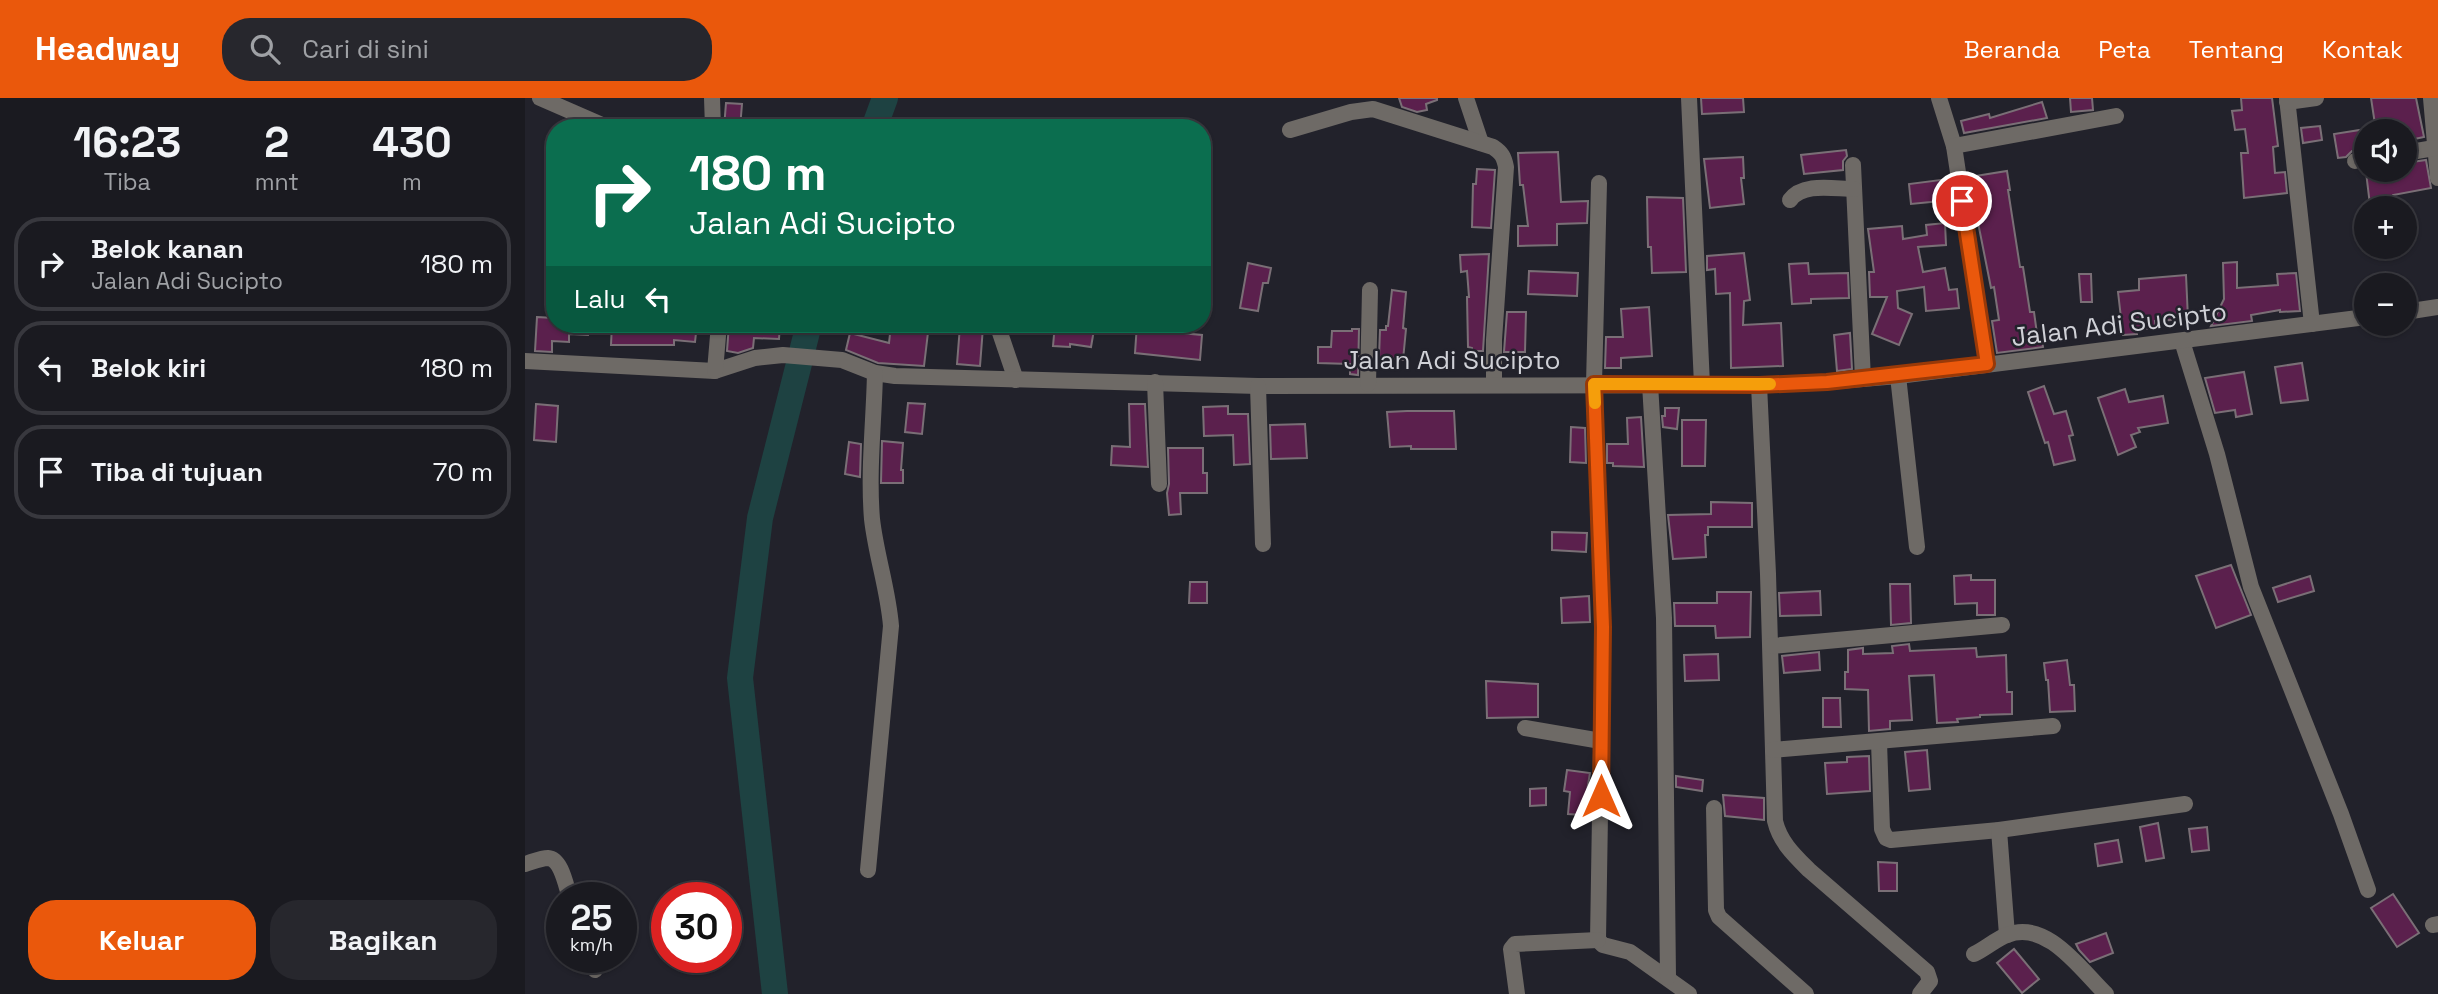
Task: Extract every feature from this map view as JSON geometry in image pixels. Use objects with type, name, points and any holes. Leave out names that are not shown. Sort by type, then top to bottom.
[{"type":"street","points":[[540,98],[588,119]]},
{"type":"street","points":[[712,98],[713,119]]},
{"type":"street","points":[[1466,98],[1481,143]]},
{"type":"street","points":[[1689,98],[1702,385]]},
{"type":"street","points":[[1939,98],[1954,146],[1987,364]]},
{"type":"street","points":[[2312,324],[2287,100],[2316,98]]},
{"type":"street","points":[[2431,98],[2438,178]]},
{"type":"street","points":[[1290,130],[1351,112],[1371,103],[1481,143],[1500,152],[1505,158],[1494,340],[1494,384]]},
{"type":"street","points":[[1954,146],[2116,116]]},
{"type":"street","points":[[2417,151],[2434,148]]},
{"type":"street","points":[[1853,165],[1863,379]]},
{"type":"street","points":[[1599,183],[1594,384],[1603,627],[1598,940],[1603,945],[1628,951],[1689,994]]},
{"type":"street","points":[[1790,200],[1794,194],[1805,189],[1854,189]]},
{"type":"street","points":[[1368,384],[1370,290]]},
{"type":"street","points":[[2417,310],[2438,307]]},
{"type":"street","name":"Jalan Adi Sucipto","points":[[525,361],[715,370],[755,358],[783,355],[831,359],[854,364],[875,373],[895,376],[1016,380],[1258,386],[1759,385],[1898,376],[2354,319]]},
{"type":"street","points":[[715,370],[718,333]]},
{"type":"street","points":[[1000,333],[1016,380]]},
{"type":"street","points":[[2182,341],[2213,442],[2251,587],[2341,814],[2368,890]]},
{"type":"street","points":[[867,870],[891,625],[889,602],[879,566],[870,490],[875,373]]},
{"type":"street","points":[[1898,376],[1917,547]]},
{"type":"street","points":[[1155,382],[1160,484]]},
{"type":"street","points":[[1650,384],[1664,618],[1668,977]]},
{"type":"street","points":[[1759,385],[1771,646],[1775,821],[1778,835],[1792,854],[1809,870],[1927,972],[1930,981],[1920,994]]},
{"type":"street","points":[[1258,386],[1263,544]]},
{"type":"street","points":[[1771,646],[2002,625]]},
{"type":"street","points":[[1773,750],[2053,726]]},
{"type":"street","points":[[1525,728],[1601,741]]},
{"type":"street","points":[[1878,742],[1882,829],[1886,838],[1891,840],[1999,830],[2185,804]]},
{"type":"street","points":[[1714,808],[1716,910],[1719,917],[1806,994]]},
{"type":"street","points":[[1999,830],[2007,935]]},
{"type":"street","points":[[525,863],[548,858],[554,860],[564,882]]},
{"type":"street","points":[[1974,954],[2007,935],[2035,933],[2053,942],[2106,994]]},
{"type":"street","points":[[1517,994],[1511,949],[1515,944],[1598,940]]},
{"type":"building","points":[[1399,98],[1437,100],[1426,104],[1427,110],[1417,112],[1402,107]]},
{"type":"building","points":[[1701,98],[1743,98],[1744,112],[1702,114]]},
{"type":"building","points":[[2070,98],[2092,98],[2093,110],[2071,112]]},
{"type":"building","points":[[2241,98],[2272,98],[2278,146],[2273,147],[2275,173],[2285,172],[2287,193],[2244,198],[2241,153],[2248,153],[2245,129],[2235,130],[2232,111],[2242,110]]},
{"type":"building","points":[[2371,98],[2416,98],[2424,137],[2417,138],[2417,119],[2374,119]]},
{"type":"building","points":[[2042,102],[2047,118],[1964,133],[1961,121],[1989,114],[1990,118]]},
{"type":"building","points":[[726,103],[742,104],[741,119],[725,119]]},
{"type":"building","points":[[2320,126],[2322,140],[2303,143],[2301,128]]},
{"type":"building","points":[[2354,131],[2354,151],[2346,157],[2338,158],[2334,134]]},
{"type":"building","points":[[1846,150],[1843,170],[1804,174],[1801,155]]},
{"type":"building","points":[[1558,152],[1561,202],[1588,201],[1587,223],[1557,224],[1557,245],[1518,246],[1518,226],[1528,226],[1523,185],[1520,185],[1518,153]]},
{"type":"building","points":[[1743,157],[1744,178],[1741,178],[1744,204],[1710,208],[1704,159]]},
{"type":"building","points":[[2426,160],[2431,188],[2393,196],[2369,196],[2367,182],[2417,182],[2417,161]]},
{"type":"building","points":[[1477,169],[1495,170],[1491,228],[1472,227],[1473,184],[1476,184]]},
{"type":"building","points":[[2007,171],[2020,267],[2023,267],[2030,312],[2034,312],[2038,341],[2042,341],[2043,347],[1997,353],[1992,321],[1999,320],[1994,287],[1991,288],[1969,177]]},
{"type":"building","points":[[1948,179],[1951,200],[1911,204],[1909,184]]},
{"type":"building","points":[[1647,197],[1683,198],[1686,272],[1652,273],[1651,247],[1648,247]]},
{"type":"building","points":[[1945,223],[1946,245],[1918,247],[1923,272],[1945,268],[1949,290],[1957,289],[1959,308],[1926,311],[1924,287],[1897,291],[1898,308],[1912,314],[1899,345],[1872,334],[1887,297],[1870,297],[1869,272],[1874,272],[1868,229],[1902,226],[1903,239],[1927,235],[1926,225]]},
{"type":"building","points":[[1744,253],[1750,300],[1744,301],[1743,325],[1781,323],[1783,366],[1731,368],[1730,293],[1716,294],[1715,269],[1707,270],[1707,256]]},
{"type":"building","points":[[1489,254],[1483,351],[1472,351],[1472,348],[1468,347],[1467,271],[1461,272],[1460,255]]},
{"type":"building","points":[[2237,262],[2237,288],[2278,285],[2277,274],[2296,273],[2300,311],[2280,310],[2251,315],[2252,321],[2211,326],[2224,299],[2223,263]]},
{"type":"building","points":[[1248,263],[1271,268],[1268,283],[1263,283],[1258,311],[1240,308]]},
{"type":"building","points":[[1808,263],[1809,274],[1848,273],[1849,298],[1811,299],[1811,303],[1792,304],[1789,264]]},
{"type":"building","points":[[1529,271],[1578,273],[1577,296],[1528,294]]},
{"type":"building","points":[[2079,274],[2091,274],[2092,302],[2081,302]]},
{"type":"building","points":[[2186,275],[2188,319],[2155,321],[2156,328],[2137,329],[2137,334],[2123,335],[2118,292],[2139,290],[2139,279]]},
{"type":"building","points":[[1392,290],[1406,292],[1403,360],[1379,357],[1380,330],[1386,330],[1388,326]]},
{"type":"building","points":[[1649,307],[1652,356],[1621,358],[1621,368],[1605,368],[1606,337],[1623,337],[1621,309]]},
{"type":"building","points":[[1507,312],[1526,312],[1525,352],[1504,352]]},
{"type":"building","points":[[537,317],[546,318],[546,333],[588,333],[569,334],[569,342],[552,341],[552,352],[535,351]]},
{"type":"building","points":[[1359,329],[1358,375],[1350,374],[1350,364],[1318,363],[1318,347],[1331,347],[1332,331]]},
{"type":"building","points":[[612,333],[696,333],[695,342],[674,340],[674,345],[611,345]]},
{"type":"building","points":[[728,333],[779,333],[779,339],[754,338],[753,348],[738,353],[727,351]]},
{"type":"building","points":[[850,333],[889,343],[890,333],[928,333],[924,366],[878,363],[846,350]]},
{"type":"building","points":[[959,333],[983,333],[980,366],[957,364]]},
{"type":"building","points":[[1054,333],[1093,333],[1091,347],[1070,344],[1070,347],[1053,346]]},
{"type":"building","points":[[1136,333],[1202,335],[1200,360],[1135,353]]},
{"type":"building","points":[[1850,333],[1852,369],[1837,371],[1834,335]]},
{"type":"building","points":[[2302,363],[2308,400],[2281,403],[2275,367]]},
{"type":"building","points":[[2244,372],[2252,414],[2236,417],[2235,410],[2215,413],[2205,378]]},
{"type":"building","points":[[2044,386],[2054,414],[2066,411],[2073,435],[2069,436],[2075,460],[2054,465],[2028,392]]},
{"type":"building","points":[[2125,389],[2129,402],[2163,396],[2168,423],[2138,428],[2140,432],[2131,435],[2136,447],[2118,455],[2098,398]]},
{"type":"building","points":[[908,403],[925,404],[922,434],[905,432]]},
{"type":"building","points":[[536,404],[558,406],[556,442],[534,440]]},
{"type":"building","points":[[1129,404],[1145,404],[1148,467],[1111,465],[1112,446],[1130,447]]},
{"type":"building","points":[[1228,406],[1228,414],[1248,414],[1250,464],[1234,465],[1233,435],[1204,436],[1203,407]]},
{"type":"building","points":[[1665,408],[1679,408],[1677,429],[1663,427],[1662,416],[1665,416]]},
{"type":"building","points":[[1454,411],[1456,449],[1390,447],[1387,412]]},
{"type":"building","points":[[1641,417],[1644,467],[1613,466],[1613,463],[1607,463],[1607,444],[1628,444],[1627,418]]},
{"type":"building","points":[[1682,420],[1706,420],[1705,466],[1682,466]]},
{"type":"building","points":[[1305,424],[1307,458],[1271,459],[1270,425]]},
{"type":"building","points":[[1571,427],[1585,428],[1586,463],[1570,462]]},
{"type":"building","points":[[882,441],[903,443],[903,483],[881,483]]},
{"type":"building","points":[[849,442],[861,444],[860,477],[845,474]]},
{"type":"building","points":[[1168,448],[1203,448],[1203,473],[1207,473],[1207,493],[1180,493],[1181,514],[1169,515]]},
{"type":"building","points":[[1711,502],[1752,503],[1752,527],[1708,527],[1708,535],[1705,535],[1706,557],[1673,559],[1668,515],[1711,514]]},
{"type":"building","points":[[1552,532],[1587,533],[1586,552],[1552,550]]},
{"type":"building","points":[[2231,565],[2251,615],[2216,628],[2196,576]]},
{"type":"building","points":[[1971,575],[1971,580],[1995,580],[1995,615],[1977,615],[1977,603],[1955,604],[1954,576]]},
{"type":"building","points":[[2310,576],[2314,591],[2278,602],[2273,588]]},
{"type":"building","points":[[1190,582],[1207,582],[1207,603],[1189,603]]},
{"type":"building","points":[[1890,584],[1910,584],[1911,623],[1891,625]]},
{"type":"building","points":[[1820,591],[1821,615],[1780,616],[1779,593]]},
{"type":"building","points":[[1717,592],[1751,592],[1750,637],[1716,638],[1715,626],[1675,626],[1674,603],[1717,603]]},
{"type":"building","points":[[1589,596],[1590,622],[1562,623],[1561,598]]},
{"type":"building","points":[[1909,644],[1910,651],[1976,648],[1977,657],[2006,655],[2007,692],[2012,692],[2012,714],[1980,715],[1957,719],[1958,722],[1937,723],[1934,675],[1909,676],[1912,720],[1890,721],[1890,729],[1869,731],[1868,690],[1845,689],[1848,650],[1863,648],[1863,654],[1893,653],[1892,646]]},
{"type":"building","points":[[1819,652],[1820,670],[1784,673],[1782,656]]},
{"type":"building","points":[[1718,654],[1719,680],[1685,681],[1684,655]]},
{"type":"building","points":[[2067,660],[2070,685],[2074,685],[2075,711],[2050,712],[2044,663]]},
{"type":"building","points":[[1486,681],[1538,684],[1538,717],[1487,718]]},
{"type":"building","points":[[1823,698],[1840,698],[1841,727],[1823,727]]},
{"type":"building","points":[[1927,750],[1930,789],[1909,791],[1905,752]]},
{"type":"building","points":[[1869,756],[1870,791],[1827,794],[1825,763],[1847,762],[1847,757]]},
{"type":"building","points":[[1567,770],[1590,773],[1583,815],[1568,814],[1570,792],[1564,791]]},
{"type":"building","points":[[1676,776],[1703,780],[1702,791],[1676,787]]},
{"type":"building","points":[[1546,788],[1546,805],[1530,806],[1530,789]]},
{"type":"building","points":[[1723,795],[1764,798],[1764,820],[1725,816]]},
{"type":"building","points":[[2158,823],[2164,858],[2146,861],[2140,827]]},
{"type":"building","points":[[2207,827],[2209,850],[2192,852],[2189,829]]},
{"type":"building","points":[[2118,840],[2122,862],[2098,866],[2095,844]]},
{"type":"building","points":[[1878,862],[1897,863],[1897,891],[1879,891]]},
{"type":"building","points":[[2393,894],[2419,933],[2397,947],[2371,908]]},
{"type":"building","points":[[2106,933],[2113,953],[2090,962],[2076,944]]},
{"type":"building","points":[[2014,949],[2039,979],[2022,993],[1997,963]]},
{"type":"waterway","points":[[877,119],[885,98]]},
{"type":"waterway","points":[[775,994],[740,678],[760,518],[807,333]]},
{"type":"slow traffic","points":[[1595,403],[1594,384],[1770,384]]},
{"type":"route","points":[[1601,796],[1603,627],[1594,384],[1759,385],[1827,382],[1987,364],[1962,201]]}]
